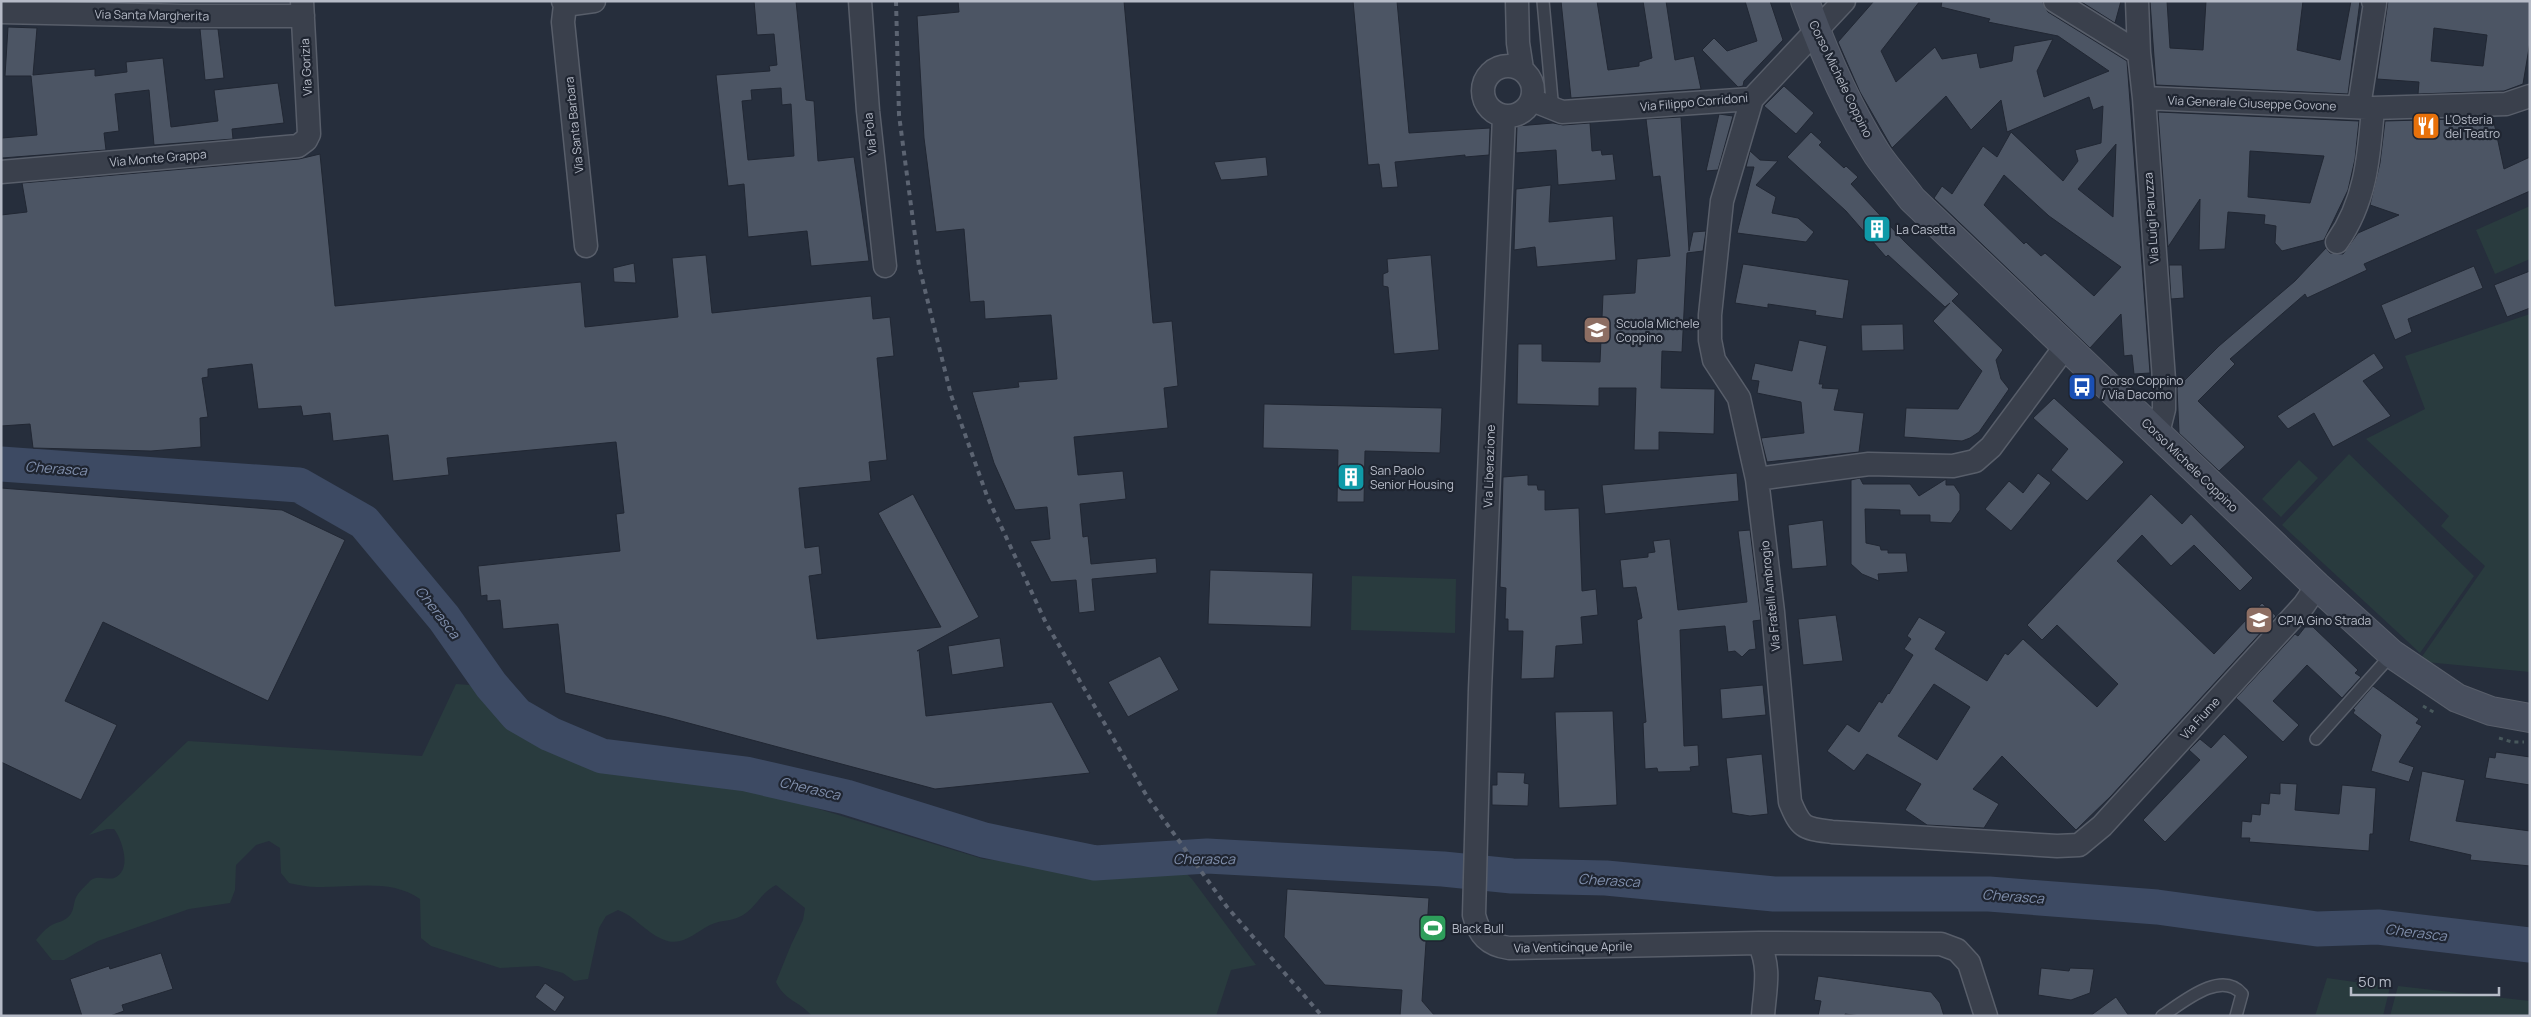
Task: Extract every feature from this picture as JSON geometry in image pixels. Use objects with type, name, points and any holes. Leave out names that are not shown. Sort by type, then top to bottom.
[{"type":"main road","name":"Corso Michele Coppino","points":[[1805,1],[1816,30],[1855,115],[1878,154],[1912,199],[2317,586],[2392,654],[2457,698],[2491,711],[2530,718]]},
{"type":"street","name":"Via Santa Barbara","points":[[586,246],[563,22],[564,3],[594,1]]},
{"type":"street","name":"Via Pola","points":[[860,1],[868,111],[885,266]]},
{"type":"street","points":[[1516,1],[1518,43],[1522,69],[1532,81],[1538,103],[1524,111],[1504,116],[1488,106],[1483,93],[1486,80],[1500,66],[1507,44],[1516,1]]},
{"type":"street","name":"Via Filippo Corridoni","points":[[1538,103],[1562,112],[1752,99],[1844,1]]},
{"type":"street","points":[[2055,1],[2139,53]]},
{"type":"street","name":"Via Luigi Paruzza","points":[[2138,1],[2139,53],[2144,98],[2164,380],[2164,409],[2158,433]]},
{"type":"street","points":[[2337,242],[2349,225],[2367,170],[2366,107],[2374,2]]},
{"type":"street","name":"Via Santa Margherita","points":[[1,12],[183,16],[302,8]]},
{"type":"street","name":"Via Gorizia","points":[[302,8],[310,134]]},
{"type":"street","points":[[1500,66],[1512,66],[1522,69]]},
{"type":"street","name":"Via Generale Giuseppe Govone","points":[[2144,98],[2366,107],[2506,104],[2530,96]]},
{"type":"street","name":"Via Fratelli Ambrogio","points":[[1752,99],[1722,201],[1710,315],[1710,340],[1714,360],[1739,398],[1757,479],[1773,612],[1790,802],[1798,821],[1808,828],[1832,832],[2079,846]]},
{"type":"street","name":"Via Liberazione","points":[[1477,817],[1480,681],[1504,116]]},
{"type":"street","name":"Via Monte Grappa","points":[[1,172],[298,146],[310,134]]},
{"type":"street","points":[[1757,479],[1868,464],[1953,466],[1975,461],[1991,447],[2065,347]]},
{"type":"street","name":"Via Fiume","points":[[2079,846],[2086,842],[2108,819],[2304,605],[2317,586]]},
{"type":"street","name":"Via Venticinque Aprile","points":[[1477,817],[1474,914],[1478,929],[1495,946],[1509,948],[1759,943],[1941,944],[1957,950],[1969,963],[1986,1016]]},
{"type":"street","points":[[1759,943],[1766,958],[1767,972],[1762,1016]]},
{"type":"lane","points":[[1538,103],[1552,100],[1544,1]]},
{"type":"lane","points":[[2316,738],[2392,654]]},
{"type":"lane","points":[[2162,1016],[2209,986],[2219,985],[2238,989],[2242,994],[2236,1016]]},
{"type":"shaded area","points":[[2530,206],[2530,259],[2495,274],[2476,230]]},
{"type":"shaded area","points":[[2530,314],[2530,672],[2426,662],[2421,658],[2485,566],[2441,526],[2449,516],[2366,439],[2425,409],[2405,356]]},
{"type":"shaded area","points":[[2349,454],[2474,576],[2420,653],[2282,525]]},
{"type":"shaded area","points":[[2299,460],[2318,478],[2281,517],[2262,499]]},
{"type":"shaded area","points":[[1352,576],[1456,579],[1455,633],[1351,630]]},
{"type":"shaded area","points":[[456,684],[483,686],[506,714],[545,738],[582,755],[617,767],[710,776],[983,859],[1034,864],[1183,870],[1192,879],[1256,965],[1231,970],[1216,1016],[812,1016],[783,993],[776,982],[803,920],[805,908],[776,885],[767,891],[742,916],[715,923],[682,941],[676,942],[656,936],[630,916],[618,910],[606,916],[599,928],[588,979],[574,981],[563,973],[538,966],[500,968],[431,946],[421,938],[420,899],[409,892],[383,886],[314,887],[289,883],[281,873],[280,848],[269,841],[256,845],[236,865],[235,890],[230,903],[189,909],[98,941],[64,960],[52,960],[36,940],[50,926],[63,921],[72,913],[76,896],[91,880],[114,878],[120,874],[124,862],[123,847],[114,829],[107,829],[89,835],[188,741],[422,756]]},
{"type":"shaded area","points":[[2327,978],[2390,987],[2383,1016],[2315,1016]]},
{"type":"shaded area","points":[[2398,986],[2530,1001],[2530,1016],[2390,1016]]},
{"type":"building","points":[[754,1],[796,1],[806,100],[814,101],[818,161],[854,157],[869,261],[811,266],[807,231],[748,237],[744,184],[728,186],[716,75],[770,71],[769,66],[777,65],[774,34],[757,35]],"holes":[[[781,88],[782,105],[791,104],[794,156],[748,160],[742,101],[752,100],[751,90]]]},
{"type":"building","points":[[958,1],[1124,1],[1153,323],[1172,321],[1178,386],[1164,388],[1168,428],[1074,437],[1078,475],[1123,471],[1126,499],[1080,504],[1083,537],[1088,536],[1091,564],[1156,558],[1157,573],[1092,579],[1095,611],[1079,613],[1076,580],[1051,582],[1030,541],[1050,539],[1047,507],[1015,510],[994,463],[972,392],[1019,387],[1018,382],[1057,379],[1051,315],[985,319],[984,301],[970,302],[964,229],[936,232],[924,138],[917,16],[959,12]]},
{"type":"building","points":[[1353,1],[1397,1],[1409,133],[1490,128],[1489,155],[1465,157],[1465,155],[1395,162],[1398,187],[1382,188],[1379,164],[1368,165]]},
{"type":"building","points":[[1561,1],[1597,1],[1608,70],[1639,66],[1639,62],[1652,58],[1643,1],[1666,1],[1675,60],[1694,56],[1701,89],[1571,98]]},
{"type":"building","points":[[1745,1],[1770,1],[1783,40],[1744,81],[1743,86],[1738,87],[1702,50],[1714,38],[1727,51],[1757,41]]},
{"type":"building","points":[[1874,1],[1920,1],[1881,51],[1896,82],[1935,47],[1942,59],[1977,53],[1980,68],[2012,61],[2014,46],[2053,39],[2037,71],[2044,97],[2109,71],[2058,36],[1988,22],[1990,19],[1941,7],[1942,1],[2042,1],[2048,12],[2127,61],[2150,373],[2134,374],[2132,355],[2124,356],[2121,314],[2090,348],[1934,198],[1942,186],[1952,194],[1983,146],[1997,157],[2011,132],[2063,181],[2078,161],[2075,150],[2101,143],[2103,106],[2093,110],[2089,97],[2007,132],[2001,100],[1971,130],[1946,96],[1892,148],[1860,92],[1838,42]],"holes":[[[2116,144],[2113,217],[2078,189]],[[2004,175],[2049,216],[2121,267],[2094,296],[2045,253],[2041,256],[2026,242],[2024,244],[1984,205]]]},
{"type":"building","points":[[2080,1],[2121,1],[2115,23]]},
{"type":"building","points":[[2150,1],[2167,1],[2170,48],[2203,50],[2206,1],[2303,1],[2297,50],[2340,60],[2351,1],[2360,1],[2348,94],[2156,85]]},
{"type":"building","points":[[2388,1],[2530,1],[2530,42],[2523,84],[2504,91],[2418,94],[2419,82],[2377,79]],"holes":[[[2434,28],[2487,35],[2483,66],[2431,61]]]},
{"type":"building","points":[[8,27],[37,28],[33,75],[95,69],[95,76],[127,72],[126,62],[163,58],[171,127],[218,121],[214,90],[278,83],[284,123],[232,129],[233,139],[154,145],[149,90],[115,94],[119,131],[104,133],[106,150],[2,158],[2,138],[37,135],[31,76],[5,76]]},
{"type":"building","points":[[200,29],[218,29],[224,78],[205,80]]},
{"type":"building","points":[[1784,86],[1814,113],[1796,134],[1764,106]]},
{"type":"building","points":[[2158,112],[2359,121],[2355,159],[2348,190],[2324,240],[2282,251],[2275,243],[2276,226],[2264,224],[2265,215],[2228,212],[2225,249],[2199,250],[2200,199],[2168,247]],"holes":[[[2250,151],[2324,156],[2310,203],[2248,197]]]},
{"type":"building","points":[[1719,114],[1733,116],[1718,170],[1706,171]]},
{"type":"building","points":[[1681,117],[1689,251],[1693,232],[1706,231],[1703,251],[1687,253],[1682,352],[1662,351],[1661,388],[1715,389],[1714,434],[1659,432],[1659,450],[1634,450],[1636,388],[1599,388],[1599,406],[1517,404],[1518,344],[1542,344],[1542,361],[1600,362],[1603,295],[1635,293],[1637,259],[1670,256],[1660,176],[1653,177],[1646,119]]},
{"type":"building","points":[[2493,118],[2504,169],[2530,157],[2530,191],[2364,264],[2367,270],[2307,298],[2305,294],[2230,359],[2235,364],[2198,401],[2245,447],[2219,471],[2179,433],[2177,388],[2219,346],[2295,281],[2326,248],[2330,253],[2343,254],[2358,233],[2399,215],[2370,205],[2380,163],[2385,121]]},
{"type":"building","points":[[1553,123],[1563,125],[1590,123],[1592,151],[1601,150],[1602,155],[1613,154],[1616,180],[1558,185],[1556,150],[1516,153],[1517,126]]},
{"type":"building","points":[[1811,132],[1822,142],[1819,145],[1844,168],[1846,166],[1858,177],[1851,184],[1904,241],[1959,294],[1952,301],[2003,350],[1996,360],[2001,379],[2009,389],[1979,432],[1970,438],[1962,441],[1904,437],[1906,408],[1958,409],[1982,371],[1933,321],[1950,303],[1945,307],[1888,255],[1886,257],[1846,211],[1787,157]]},
{"type":"building","points":[[1750,151],[1760,160],[1778,161],[1756,185],[1776,197],[1772,213],[1798,218],[1814,232],[1806,242],[1737,233],[1754,167],[1746,167]]},
{"type":"building","points":[[320,154],[335,306],[581,282],[585,327],[678,317],[672,258],[706,255],[712,313],[871,296],[873,319],[890,317],[894,356],[877,358],[887,460],[869,462],[871,481],[799,488],[805,548],[819,546],[822,574],[809,576],[817,639],[941,627],[878,513],[913,494],[979,617],[917,651],[919,650],[926,716],[1052,702],[1090,773],[935,789],[666,717],[565,693],[558,624],[503,629],[500,600],[487,601],[487,595],[481,596],[478,566],[620,551],[616,514],[624,513],[616,442],[447,458],[449,475],[393,481],[388,435],[333,441],[330,413],[303,416],[301,406],[258,409],[252,364],[208,369],[208,377],[202,378],[208,417],[200,418],[201,447],[151,451],[33,448],[30,424],[1,426],[1,215],[27,212],[22,183],[299,159]]},
{"type":"building","points":[[1266,157],[1268,176],[1238,179],[1221,180],[1214,162]]},
{"type":"building","points":[[1551,185],[1549,222],[1613,216],[1616,260],[1537,267],[1535,247],[1514,250],[1516,189]]},
{"type":"building","points":[[1431,255],[1439,350],[1394,354],[1388,287],[1383,286],[1383,274],[1388,272],[1387,259]]},
{"type":"building","points":[[634,263],[636,283],[614,282],[613,268]]},
{"type":"building","points":[[1743,264],[1849,280],[1843,319],[1815,315],[1816,311],[1768,304],[1768,308],[1735,303]]},
{"type":"building","points":[[2169,265],[2182,265],[2184,298],[2171,299]]},
{"type":"building","points":[[2474,266],[2483,288],[2408,319],[2412,332],[2395,340],[2381,305]]},
{"type":"building","points":[[2530,271],[2530,308],[2507,317],[2494,285]]},
{"type":"building","points":[[1903,324],[1904,350],[1862,351],[1861,325]]},
{"type":"building","points":[[1799,340],[1827,346],[1819,384],[1823,384],[1822,388],[1839,389],[1834,410],[1864,413],[1859,452],[1767,462],[1761,438],[1804,433],[1801,402],[1757,393],[1759,381],[1751,380],[1755,363],[1792,371]]},
{"type":"building","points":[[2374,353],[2384,368],[2363,381],[2391,416],[2333,447],[2314,413],[2288,429],[2277,416]]},
{"type":"building","points":[[2054,398],[2124,462],[2087,501],[2051,470],[2068,449],[2033,418]]},
{"type":"building","name":"San Paolo Senior Housing","points":[[1264,404],[1442,408],[1440,453],[1365,451],[1364,502],[1337,502],[1338,450],[1263,448]]},
{"type":"building","points":[[1737,473],[1739,501],[1605,514],[1602,485]]},
{"type":"building","points":[[2038,473],[2051,483],[2011,531],[1985,509],[2009,481],[2023,493]]},
{"type":"building","points":[[1528,475],[1528,485],[1537,485],[1538,490],[1545,490],[1545,510],[1579,508],[1582,591],[1596,589],[1598,615],[1581,617],[1583,644],[1556,646],[1554,678],[1521,679],[1523,631],[1508,631],[1508,619],[1505,619],[1506,588],[1500,587],[1503,477]]},
{"type":"building","points":[[1860,478],[1863,484],[1910,484],[1919,496],[1946,479],[1946,485],[1954,485],[1960,494],[1960,510],[1951,523],[1930,522],[1930,515],[1900,515],[1900,510],[1865,509],[1866,543],[1880,546],[1881,550],[1888,550],[1888,553],[1906,553],[1908,572],[1878,574],[1879,581],[1862,574],[1851,564],[1851,480]]},
{"type":"building","points":[[1,488],[282,510],[345,540],[268,701],[103,622],[65,701],[117,725],[81,800],[1,762]]},
{"type":"building","points":[[2151,494],[2182,524],[2191,514],[2253,578],[2240,591],[2194,545],[2171,566],[2142,535],[2117,561],[2214,654],[2262,603],[2276,616],[2111,796],[2076,830],[2002,756],[1973,789],[1999,804],[1984,828],[1927,825],[1905,810],[1921,784],[1867,754],[1854,771],[1827,751],[1847,724],[1859,732],[1879,701],[1882,703],[1889,694],[1913,655],[1904,649],[1911,639],[1907,636],[1919,617],[1946,632],[1935,649],[1987,681],[2005,653],[2008,655],[2023,639],[2097,707],[2118,684],[2057,625],[2042,640],[2027,625]],"holes":[[[1934,684],[1970,707],[1937,760],[1898,736]]]},
{"type":"building","points":[[1823,520],[1827,566],[1792,569],[1788,525]]},
{"type":"building","points":[[1750,530],[1761,620],[1753,621],[1756,649],[1749,650],[1742,657],[1735,651],[1728,652],[1725,626],[1680,630],[1684,746],[1698,745],[1699,766],[1690,767],[1691,771],[1658,772],[1657,768],[1645,769],[1643,723],[1646,722],[1637,620],[1642,618],[1636,587],[1623,588],[1620,560],[1648,557],[1648,553],[1655,552],[1653,541],[1670,539],[1678,610],[1747,602],[1738,531]]},
{"type":"building","points":[[1210,570],[1313,573],[1311,627],[1208,624]]},
{"type":"building","points":[[1836,615],[1843,661],[1803,665],[1798,619]]},
{"type":"building","points":[[2305,627],[2313,627],[2358,670],[2355,673],[2361,677],[2342,698],[2307,665],[2273,701],[2299,725],[2283,742],[2236,698],[2295,634],[2298,636]]},
{"type":"building","points":[[1000,638],[1004,667],[952,675],[948,646]]},
{"type":"building","points":[[1160,656],[1179,690],[1128,717],[1108,682]]},
{"type":"building","points":[[1763,685],[1766,715],[1722,719],[1720,689]]},
{"type":"building","points":[[2373,686],[2419,719],[2416,723],[2422,726],[2399,762],[2414,767],[2409,782],[2371,771],[2381,735],[2353,713],[2355,710],[2353,709]]},
{"type":"building","points":[[1613,711],[1617,805],[1559,808],[1555,712]]},
{"type":"building","points":[[2224,734],[2248,757],[2165,842],[2143,820],[2200,760],[2189,750],[2200,739],[2211,748]]},
{"type":"building","points":[[2496,752],[2530,757],[2530,785],[2485,778],[2489,757],[2495,758]]},
{"type":"building","points":[[1762,754],[1768,814],[1750,816],[1732,813],[1726,758]]},
{"type":"building","points":[[2422,771],[2465,780],[2456,821],[2530,831],[2530,866],[2470,860],[2471,855],[2409,841]]},
{"type":"building","points":[[1497,772],[1525,773],[1524,783],[1529,784],[1528,806],[1492,805],[1492,785],[1497,785]]},
{"type":"building","points":[[2280,783],[2297,784],[2295,810],[2339,814],[2342,785],[2376,788],[2373,834],[2370,834],[2369,851],[2249,842],[2250,838],[2241,838],[2242,821],[2251,822],[2252,814],[2260,815],[2261,803],[2269,804],[2270,793],[2280,794]]},
{"type":"building","points":[[1287,889],[1429,898],[1422,1001],[1435,1016],[1400,1016],[1402,990],[1325,985],[1284,937]]},
{"type":"building","points":[[161,953],[173,989],[122,1005],[124,1011],[110,1016],[82,1016],[70,979],[109,966],[110,969]]},
{"type":"building","points":[[2041,968],[2069,971],[2070,968],[2094,969],[2090,993],[2071,1000],[2038,995]]},
{"type":"building","points":[[1818,976],[1931,992],[1940,1003],[1944,1016],[1861,1016],[1845,1014],[1845,1016],[1818,1016],[1821,1001],[1814,1000]]},
{"type":"building","points":[[545,983],[565,997],[555,1012],[535,997]]},
{"type":"building","points":[[2116,997],[2129,1016],[2090,1016]]},
{"type":"waterway","name":"Cherasca","points":[[1,464],[299,485],[364,522],[444,618],[491,685],[517,715],[550,734],[602,756],[746,774],[846,797],[984,840],[1095,863],[1207,856],[1443,869],[1512,876],[1606,878],[1774,894],[1989,894],[2157,907],[2317,929],[2378,927],[2530,945]]},
{"type":"railway","points":[[896,1],[899,115],[919,266],[951,395],[987,496],[1046,623],[1148,798],[1227,907],[1322,1016]]},
{"type":"place","name":"L'Osteria del Teatro","points":[[2426,126]]},
{"type":"place","name":"La Casetta","points":[[1877,229]]},
{"type":"place","name":"Scuola Michele Coppino","points":[[1597,330]]},
{"type":"place","name":"Corso Coppino / Via Dacomo","points":[[2082,387]]},
{"type":"place","name":"San Paolo Senior Housing","points":[[1351,477]]},
{"type":"place","name":"CPIA Gino Strada","points":[[2259,620]]},
{"type":"place","name":"Black Bull","points":[[1433,928]]}]
